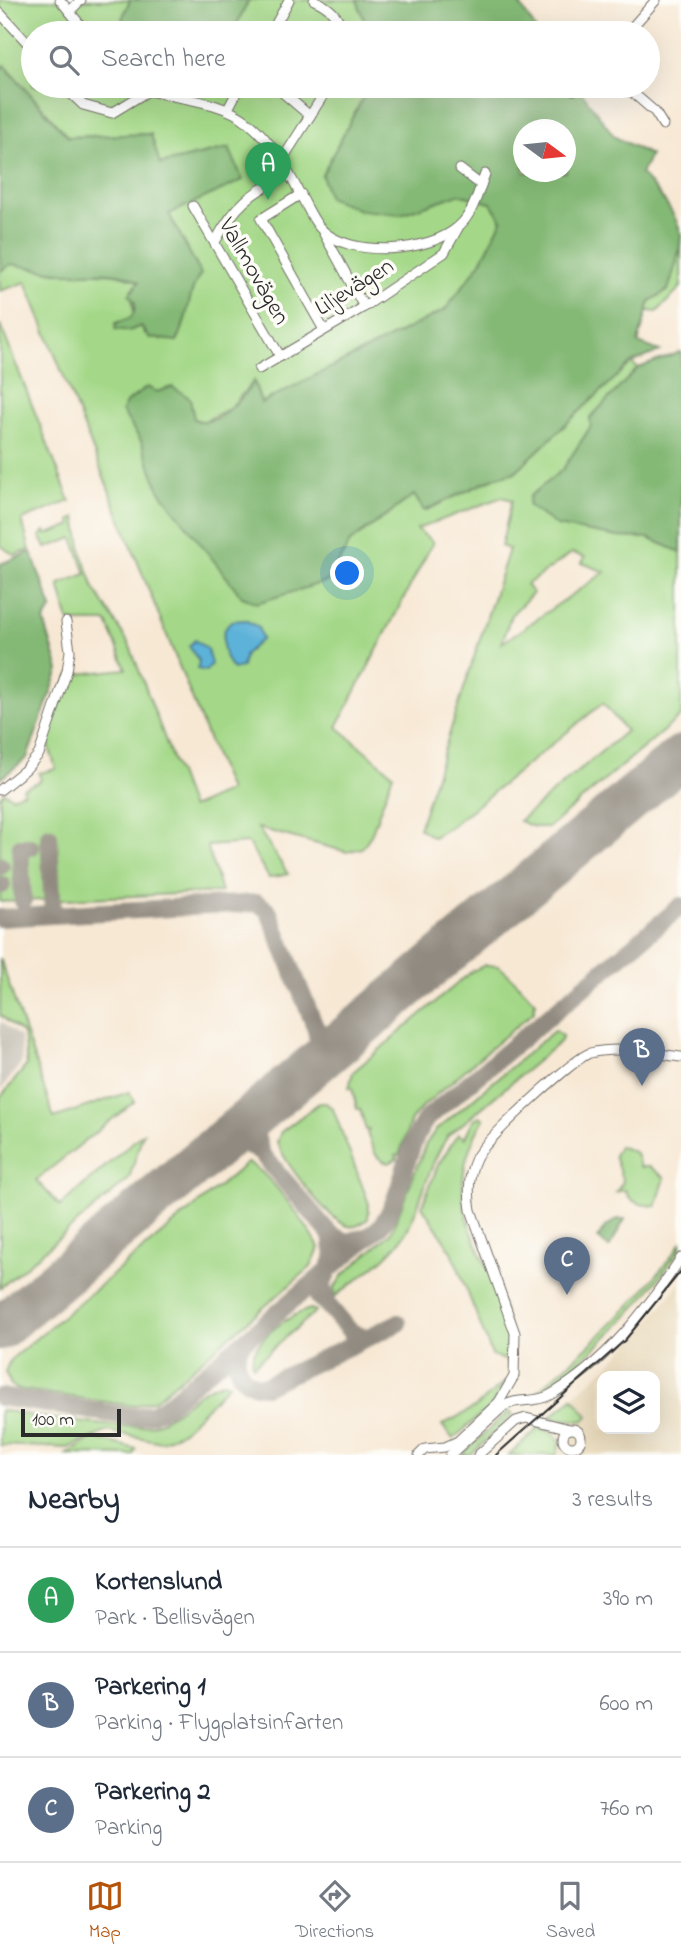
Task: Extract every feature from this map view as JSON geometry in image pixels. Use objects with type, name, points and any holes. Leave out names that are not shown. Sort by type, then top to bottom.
[{"type":"street","points":[[60,0],[78,21]]},
{"type":"street","points":[[70,11],[81,0]]},
{"type":"street","points":[[278,21],[289,0]]},
{"type":"street","points":[[314,0],[327,6],[339,21]]},
{"type":"street","points":[[638,21],[656,0]]},
{"type":"street","points":[[0,13],[21,36]]},
{"type":"street","points":[[75,98],[83,106],[112,113],[131,98]]},
{"type":"street","points":[[184,98],[228,109],[247,121],[282,160],[364,307]]},
{"type":"street","points":[[228,109],[234,98]]},
{"type":"street","points":[[289,98],[310,116]]},
{"type":"street","points":[[282,160],[321,98]]},
{"type":"street","points":[[639,98],[655,112],[663,125]]},
{"type":"street","points":[[460,169],[481,186]]},
{"type":"street","points":[[215,242],[230,214],[244,200],[265,185],[289,174]]},
{"type":"street","name":"Liljevägen","points":[[259,369],[364,307],[444,253],[485,174]]},
{"type":"street","points":[[301,194],[261,219],[324,330]]},
{"type":"street","name":"Vallmovägen","points":[[193,206],[280,356]]},
{"type":"street","points":[[320,228],[340,241],[387,250],[430,242],[459,226]]},
{"type":"street","points":[[0,790],[26,769],[39,754],[67,671],[70,651],[66,622]]},
{"type":"street","points":[[419,1455],[425,1449],[438,1452],[458,1441],[499,1402],[514,1376],[514,1333],[471,1210],[468,1192],[477,1156],[486,1142],[587,1054],[642,1051],[681,1057]]},
{"type":"street","points":[[450,1455],[504,1406],[514,1401],[542,1399],[593,1362],[657,1295],[681,1258]]},
{"type":"street","points":[[478,1455],[516,1421],[526,1418],[542,1422],[568,1442],[560,1454]]},
{"type":"shaded area","points":[[0,1021],[20,1037],[22,1062],[0,1091]]},
{"type":"shaded area","points":[[681,1281],[681,1455],[507,1455],[597,1376],[597,1434],[660,1434],[660,1371],[602,1371],[649,1323]]},
{"type":"green space","points":[[0,0],[130,0],[122,19],[124,21],[21,21],[21,83],[5,65],[0,70]]},
{"type":"green space","points":[[130,0],[249,0],[238,21],[122,19]]},
{"type":"green space","points":[[249,0],[357,0],[365,21],[238,21]]},
{"type":"green space","points":[[357,0],[517,0],[530,21],[365,21]]},
{"type":"green space","points":[[4,65],[21,84],[21,98],[33,98],[68,137],[151,134],[160,164],[229,148],[243,180],[169,214],[201,274],[193,289],[177,341],[149,338],[141,326],[129,331],[115,329],[116,323],[133,315],[135,302],[129,295],[139,282],[130,278],[113,273],[60,272],[11,264],[0,271],[0,70]]},
{"type":"green space","points":[[34,98],[363,98],[322,175],[401,214],[459,194],[491,203],[502,221],[481,262],[445,310],[261,403],[254,381],[229,409],[200,423],[194,419],[172,387],[157,392],[147,388],[126,403],[122,411],[141,441],[153,471],[328,581],[350,542],[414,495],[425,511],[496,477],[515,472],[631,363],[638,368],[590,418],[591,426],[563,469],[551,481],[557,526],[618,537],[648,538],[681,552],[681,716],[549,827],[534,827],[519,821],[626,731],[603,703],[450,827],[433,837],[419,828],[509,549],[501,546],[512,500],[502,497],[417,529],[433,542],[337,727],[393,774],[371,835],[362,848],[347,852],[258,828],[288,874],[269,878],[248,843],[207,846],[221,892],[0,902],[0,796],[4,792],[12,797],[24,792],[23,788],[41,781],[39,773],[56,769],[47,740],[69,675],[126,669],[107,622],[69,622],[59,584],[86,574],[73,538],[46,548],[40,536],[45,531],[46,535],[72,525],[71,520],[76,517],[82,553],[94,588],[129,644],[191,808],[229,791],[26,282],[0,291],[0,271],[11,264],[60,272],[104,273],[130,278],[139,282],[131,290],[134,314],[131,319],[116,323],[129,331],[141,326],[145,334],[177,341],[200,273],[169,214],[229,148],[160,164],[150,134],[68,137]],"holes":[[[572,553],[585,557],[582,563],[605,572],[502,643],[511,615],[533,593],[526,585]]]},
{"type":"green space","points":[[363,98],[586,98],[615,137],[650,155],[641,174],[671,210],[679,227],[680,249],[668,290],[650,301],[638,343],[660,351],[631,363],[515,472],[496,477],[424,511],[414,495],[350,542],[328,581],[257,603],[242,597],[159,490],[141,441],[122,411],[126,403],[147,387],[157,392],[172,387],[190,398],[194,419],[202,421],[211,420],[228,410],[254,381],[261,403],[445,310],[481,262],[502,220],[491,203],[459,194],[401,214],[360,210],[328,197],[322,175]]},
{"type":"green space","points":[[681,245],[681,287],[657,312],[647,311],[650,301],[668,290]]},
{"type":"green space","points":[[0,324],[70,501],[22,520],[30,550],[14,555],[0,545]]},
{"type":"green space","points":[[681,352],[681,552],[648,538],[618,537],[557,526],[528,505],[530,496],[563,469],[591,426],[590,418],[638,368]]},
{"type":"green space","points":[[31,552],[52,608],[44,621],[59,670],[27,758],[0,779],[0,564]]},
{"type":"green space","points":[[0,958],[54,1118],[129,1092],[135,1101],[36,1180],[60,1206],[143,1133],[129,1179],[0,1288],[0,1098],[27,1065],[23,1034],[0,1015]]},
{"type":"green space","points":[[485,965],[498,966],[511,977],[535,1002],[534,1011],[422,1107],[411,1120],[399,1155],[396,1155],[397,1159],[389,1163],[380,1159],[367,1133],[369,1130],[366,1130],[360,1109],[357,1109],[352,1088],[349,1088],[353,1072],[472,971]]},
{"type":"green space","points":[[555,1030],[562,1036],[561,1041],[448,1136],[435,1159],[413,1219],[401,1240],[375,1266],[336,1296],[334,1289],[342,1276],[391,1233],[426,1144],[435,1131]]},
{"type":"green space","points":[[319,1103],[326,1103],[333,1109],[369,1204],[368,1219],[356,1226],[348,1226],[339,1221],[318,1202],[297,1176],[277,1142],[281,1132]]},
{"type":"green space","points":[[480,1116],[484,1119],[468,1155],[463,1187],[467,1216],[476,1244],[500,1299],[508,1329],[510,1362],[492,1355],[452,1252],[422,1206],[438,1165],[458,1134],[465,1138],[473,1120]]},
{"type":"green space","points":[[619,1146],[636,1153],[640,1167],[650,1167],[665,1178],[656,1206],[637,1203],[625,1190],[616,1192],[623,1182],[614,1155]]},
{"type":"green space","points":[[247,1163],[255,1167],[275,1187],[315,1240],[319,1248],[311,1267],[155,1400],[133,1406],[17,1389],[11,1385],[5,1372],[10,1360]]},
{"type":"green space","points":[[618,1219],[625,1219],[609,1248],[598,1238],[605,1227]]},
{"type":"green space","points":[[681,1243],[681,1248],[666,1270],[615,1329],[576,1365],[534,1398],[532,1396],[630,1305]]},
{"type":"green space","points":[[311,1309],[316,1311],[253,1366],[257,1348],[272,1330]]},
{"type":"green space","points":[[506,1381],[491,1406],[453,1439],[442,1425],[476,1407]]},
{"type":"green space","points":[[223,1382],[229,1384],[183,1431],[161,1442],[108,1431],[68,1448],[0,1445],[0,1410],[80,1422],[143,1426],[164,1420],[204,1390]]},
{"type":"green space","points":[[573,1398],[588,1416],[583,1421],[549,1418]]},
{"type":"green space","points":[[509,1411],[513,1415],[470,1455],[462,1455]]},
{"type":"green space","points":[[540,1427],[554,1434],[560,1443],[556,1455],[509,1455]]},
{"type":"green space","points":[[94,1438],[136,1449],[133,1455],[67,1454]]},
{"type":"water","points":[[245,620],[258,627],[262,639],[245,654],[242,667],[233,669],[224,652],[224,632],[231,621]]},
{"type":"water","points":[[195,640],[207,649],[211,664],[206,671],[197,669],[199,662],[189,646]]},
{"type":"taxiway","points":[[49,836],[53,915]]},
{"type":"taxiway","points":[[23,901],[20,847],[31,847]]},
{"type":"taxiway","points":[[0,918],[257,903],[268,910],[316,1029]]},
{"type":"taxiway","points":[[0,1397],[133,1417],[151,1414],[165,1407],[380,1227],[388,1215],[413,1144],[427,1118],[681,906]]},
{"type":"taxiway","points":[[309,1069],[319,1047],[316,1029],[334,1039],[352,1033]]},
{"type":"taxiway","points":[[220,1144],[244,1143],[261,1153],[255,1132],[262,1109]]},
{"type":"taxiway","points":[[261,1153],[331,1235]]},
{"type":"taxiway","points":[[328,1304],[322,1286],[334,1257],[331,1235],[348,1242],[365,1237]]},
{"type":"taxiway","points":[[319,1298],[349,1330],[363,1337],[372,1336]]},
{"type":"taxiway","points":[[242,1343],[237,1358],[240,1372],[249,1382],[265,1386],[398,1323]]},
{"type":"runway","points":[[0,1328],[681,757]]},
{"type":"tram line","points":[[496,1455],[625,1340],[681,1271]]},
{"type":"place","name":"Kortenslund","points":[[268,200]]},
{"type":"place","name":"Parkering 1","points":[[642,1086]]},
{"type":"place","name":"Parkering 2","points":[[567,1295]]}]
